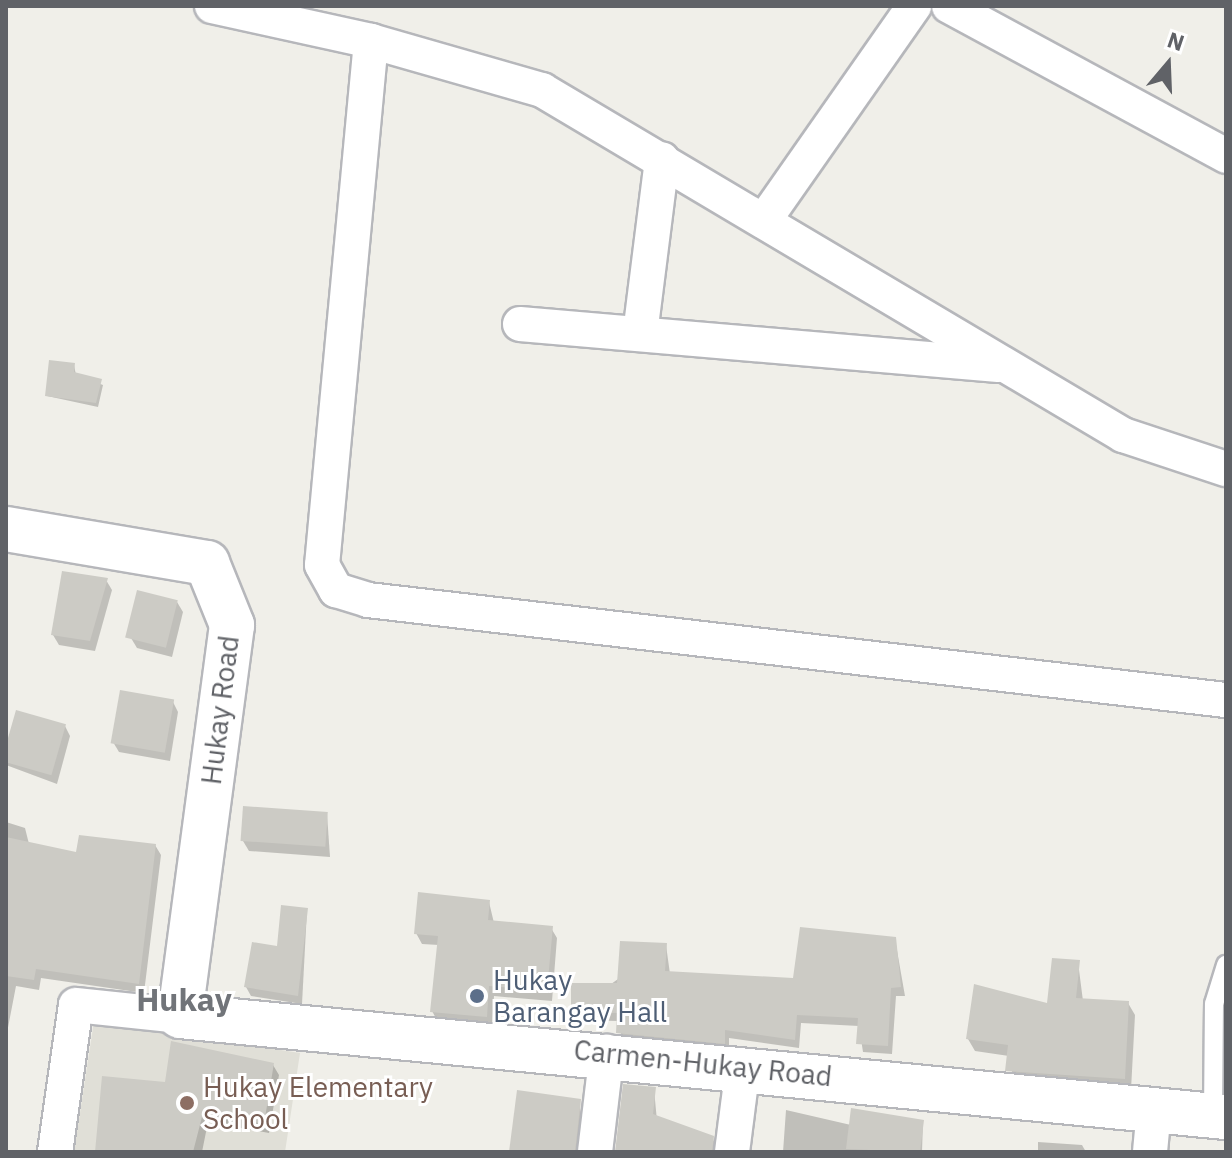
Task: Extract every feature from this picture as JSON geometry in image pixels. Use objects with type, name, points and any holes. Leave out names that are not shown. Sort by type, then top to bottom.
[{"type":"street","points":[[212,6],[371,41],[542,90],[765,219],[1123,435],[1226,469]]},
{"type":"street","points":[[765,219],[914,6]]},
{"type":"street","points":[[949,6],[1226,156]]},
{"type":"street","points":[[371,41],[322,565],[336,590],[368,600],[1226,700]]},
{"type":"street","points":[[640,334],[662,159]]},
{"type":"street","points":[[520,324],[1008,366]]},
{"type":"street","name":"Hukay Road","points":[[6,529],[207,563],[232,625],[180,1016]]},
{"type":"street","points":[[55,1152],[76,1005],[180,1016]]},
{"type":"street","name":"Carmen-Hukay Road","points":[[180,1016],[607,1052],[1219,1116]]},
{"type":"street","points":[[595,1152],[607,1052]]},
{"type":"street","points":[[732,1152],[743,1066]]},
{"type":"street","points":[[1150,1152],[1154,1109]]},
{"type":"lane","points":[[1219,1116],[1214,1004],[1226,965]]},
{"type":"shaded area","name":"Hukay Elementary School","points":[[94,1021],[300,1053],[285,1152],[74,1152]]},
{"type":"building","points":[[49,360],[75,363],[74,372],[102,379],[96,403],[45,396]]},
{"type":"building","points":[[62,571],[108,578],[90,641],[51,635]]},
{"type":"building","points":[[137,590],[178,600],[166,648],[125,638]]},
{"type":"building","points":[[120,690],[174,700],[165,753],[111,743]]},
{"type":"building","points":[[16,710],[66,724],[51,775],[6,762],[6,745]]},
{"type":"building","points":[[243,806],[328,812],[325,847],[241,841]]},
{"type":"building","points":[[79,835],[156,844],[139,984],[36,969],[34,980],[6,976],[6,837],[76,852]]},
{"type":"building","points":[[418,892],[490,900],[488,920],[553,926],[547,991],[489,986],[487,1017],[430,1012],[438,936],[414,934]]},
{"type":"building","points":[[281,905],[308,908],[298,996],[244,987],[252,942],[277,946]]},
{"type":"building","points":[[800,927],[896,937],[901,987],[891,988],[888,1046],[856,1044],[858,1018],[797,1015],[795,1040],[725,1030],[725,1044],[616,1033],[617,1013],[571,1012],[571,983],[617,983],[620,941],[667,943],[665,971],[793,978]]},
{"type":"building","points":[[1052,958],[1080,960],[1076,998],[1129,1001],[1125,1079],[1005,1071],[1008,1045],[966,1039],[974,984],[1047,1003]]},
{"type":"building","points":[[171,1041],[274,1063],[264,1124],[203,1113],[193,1152],[95,1152],[102,1076],[165,1082]]},
{"type":"building","points":[[623,1084],[656,1087],[653,1114],[714,1136],[712,1152],[615,1152]]},
{"type":"building","points":[[517,1090],[581,1099],[575,1152],[509,1152]]},
{"type":"building","points":[[851,1108],[924,1120],[920,1152],[846,1149]]},
{"type":"place","name":"Hukay Barangay Hall","points":[[477,996]]},
{"type":"place","name":"Hukay Elementary School","points":[[187,1103]]},
{"type":"district","name":"Hukay","points":[[184,999]]}]
